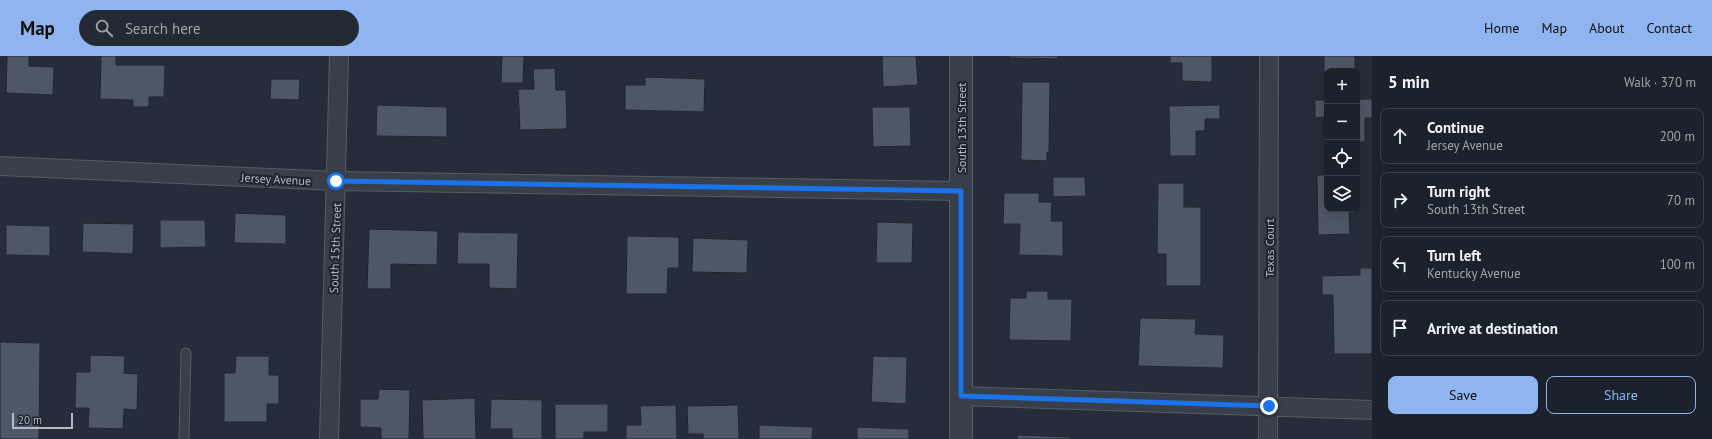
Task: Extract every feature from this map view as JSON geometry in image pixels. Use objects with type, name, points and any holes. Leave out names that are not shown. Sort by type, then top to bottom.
[{"type":"street","name":"South 15th Street","points":[[329,439],[339,56]]},
{"type":"street","name":"South 13th Street","points":[[961,56],[961,439]]},
{"type":"street","name":"Texas Court","points":[[1268,439],[1269,56]]},
{"type":"street","name":"Jersey Avenue","points":[[0,166],[336,181],[961,191]]},
{"type":"street","points":[[961,396],[1372,410]]},
{"type":"lane","points":[[184,439],[186,353]]},
{"type":"building","points":[[7,56],[29,56],[29,66],[54,67],[53,95],[6,93]]},
{"type":"building","points":[[101,56],[116,56],[116,65],[165,65],[164,97],[149,97],[149,107],[133,107],[133,100],[100,99]]},
{"type":"building","points":[[502,56],[524,56],[523,83],[501,83]]},
{"type":"building","points":[[882,56],[916,56],[918,85],[883,87]]},
{"type":"building","points":[[1010,56],[1058,56],[1058,59],[1009,58]]},
{"type":"building","points":[[1170,56],[1212,56],[1212,82],[1182,81],[1182,63],[1170,63]]},
{"type":"building","points":[[1324,56],[1355,56],[1355,68],[1324,68]]},
{"type":"building","points":[[555,68],[556,90],[566,90],[567,129],[520,130],[518,89],[534,89],[533,69]]},
{"type":"building","points":[[645,77],[705,79],[704,112],[625,110],[625,85],[645,85]]},
{"type":"building","points":[[271,79],[300,79],[299,100],[270,99]]},
{"type":"building","points":[[1022,82],[1050,82],[1049,152],[1047,152],[1047,161],[1021,160]]},
{"type":"building","points":[[1360,99],[1372,99],[1372,118],[1365,118],[1365,142],[1360,142]]},
{"type":"building","points":[[1315,100],[1324,100],[1324,117],[1315,118]]},
{"type":"building","points":[[377,105],[447,107],[447,137],[376,136]]},
{"type":"building","points":[[1220,105],[1220,119],[1205,119],[1205,131],[1196,131],[1196,156],[1170,156],[1169,106]]},
{"type":"building","points":[[872,107],[910,107],[911,146],[873,147]]},
{"type":"building","points":[[1317,175],[1324,175],[1324,212],[1349,212],[1350,234],[1318,235]]},
{"type":"building","points":[[1053,177],[1085,177],[1086,196],[1053,197]]},
{"type":"building","points":[[1158,183],[1184,183],[1184,207],[1201,207],[1201,286],[1166,286],[1166,254],[1157,254]]},
{"type":"building","points":[[1004,193],[1039,193],[1039,202],[1052,202],[1051,221],[1063,221],[1063,256],[1019,255],[1020,224],[1003,224]]},
{"type":"building","points":[[235,213],[286,215],[286,244],[234,243]]},
{"type":"building","points":[[160,220],[205,220],[206,247],[160,248]]},
{"type":"building","points":[[877,222],[913,223],[912,263],[876,263]]},
{"type":"building","points":[[83,223],[134,224],[133,254],[82,252]]},
{"type":"building","points":[[6,225],[50,226],[50,256],[6,255]]},
{"type":"building","points":[[369,229],[438,231],[437,265],[391,264],[391,289],[367,289]]},
{"type":"building","points":[[458,232],[518,233],[517,289],[489,288],[489,264],[457,264]]},
{"type":"building","points":[[627,236],[679,237],[679,268],[668,268],[667,294],[626,294]]},
{"type":"building","points":[[693,238],[748,240],[747,273],[692,272]]},
{"type":"building","points":[[1360,268],[1372,268],[1372,354],[1334,354],[1333,295],[1322,295],[1322,276],[1360,275]]},
{"type":"building","points":[[1026,291],[1048,291],[1048,299],[1072,299],[1071,341],[1009,340],[1010,298],[1026,298]]},
{"type":"building","points":[[1140,318],[1196,319],[1195,334],[1224,335],[1223,368],[1138,366]]},
{"type":"building","points":[[0,342],[40,343],[39,439],[0,439]]},
{"type":"building","points":[[90,355],[125,356],[124,373],[138,374],[137,410],[124,409],[123,429],[88,428],[89,408],[75,408],[76,372],[90,372]]},
{"type":"building","points":[[236,356],[269,356],[269,375],[279,375],[279,404],[267,404],[267,422],[224,422],[224,373],[235,373]]},
{"type":"building","points":[[873,356],[907,357],[906,404],[871,402]]},
{"type":"building","points":[[379,389],[410,390],[409,439],[381,439],[381,428],[360,427],[360,399],[378,399]]},
{"type":"building","points":[[475,398],[476,439],[423,439],[422,400]]},
{"type":"building","points":[[491,399],[542,400],[542,439],[512,439],[512,429],[490,429]]},
{"type":"building","points":[[555,404],[608,404],[608,432],[584,432],[584,439],[555,439]]},
{"type":"building","points":[[676,405],[677,439],[626,439],[626,425],[641,425],[640,406]]},
{"type":"building","points":[[738,405],[739,439],[703,439],[703,434],[688,434],[687,406]]},
{"type":"building","points":[[759,425],[813,427],[812,439],[759,439]]},
{"type":"building","points":[[857,427],[909,429],[909,439],[857,439]]},
{"type":"building","points":[[1017,435],[1070,437],[1070,439],[1017,439]]},
{"type":"route","points":[[336,181],[961,191],[961,396],[1269,406]]}]
